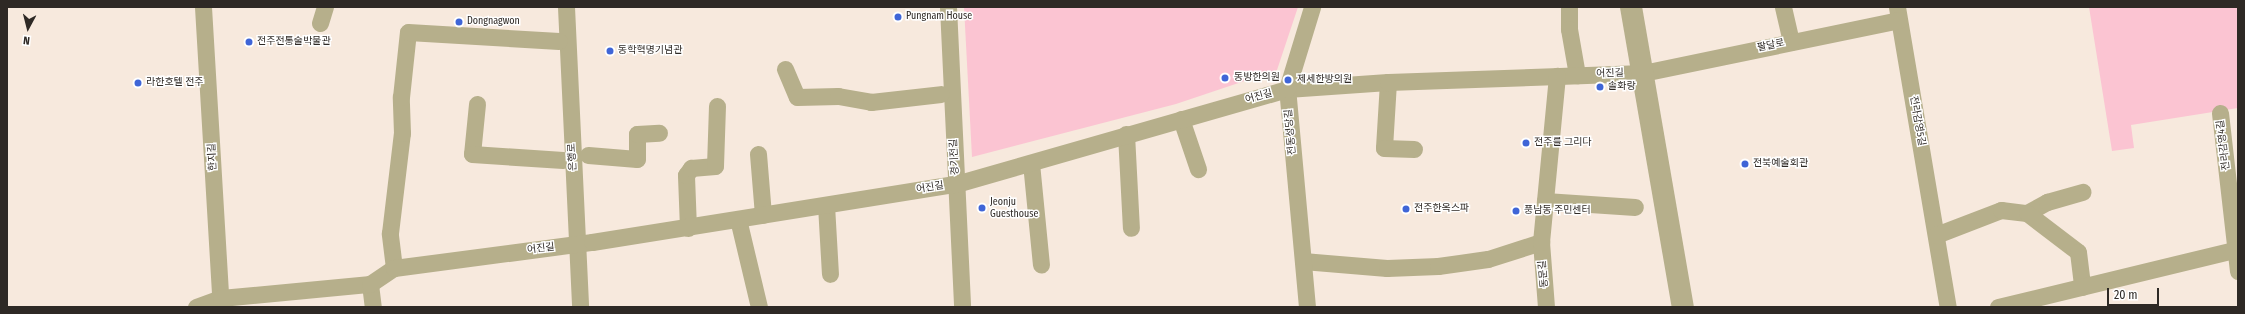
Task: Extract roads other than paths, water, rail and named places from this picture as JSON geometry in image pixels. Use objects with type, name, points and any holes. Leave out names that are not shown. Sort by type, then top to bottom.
[{"type":"street","name":"한지길","points":[[203,7],[221,303]]},
{"type":"street","name":"은행로","points":[[566,7],[580,307]]},
{"type":"street","name":"경기전길","points":[[948,7],[962,307]]},
{"type":"street","name":"전동성당길","points":[[1307,307],[1287,89],[1312,7]]},
{"type":"street","points":[[1569,7],[1569,29],[1576,75]]},
{"type":"street","points":[[1631,7],[1683,307]]},
{"type":"street","points":[[1782,7],[1791,42]]},
{"type":"street","name":"팔달로","points":[[1643,73],[1791,42],[1898,13]]},
{"type":"street","name":"전라감영5길","points":[[1898,13],[1948,307]]},
{"type":"street","points":[[394,268],[390,233],[402,133],[400,97],[408,32],[559,41]]},
{"type":"street","points":[[785,68],[797,97],[838,96],[871,102],[941,94]]},
{"type":"street","name":"어진길","points":[[196,307],[370,284],[394,268],[688,228],[956,184],[1287,89],[1388,82],[1643,73]]},
{"type":"street","points":[[1303,261],[1387,268],[1438,266],[1488,259],[1541,242],[1557,76]]},
{"type":"street","points":[[1388,82],[1384,148],[1414,150]]},
{"type":"street","name":"은행로","points":[[477,104],[472,154],[563,160]]},
{"type":"street","points":[[688,228],[686,175],[691,168],[715,166],[717,106]]},
{"type":"street","name":"전라감영4길","points":[[2220,113],[2237,249],[2238,271]]},
{"type":"street","points":[[1181,120],[1198,169]]},
{"type":"street","name":"은행로","points":[[588,155],[637,159],[637,134],[659,133]]},
{"type":"street","points":[[1126,134],[1131,228]]},
{"type":"street","points":[[758,154],[763,215]]},
{"type":"street","points":[[1031,163],[1041,265]]},
{"type":"street","points":[[2027,213],[2047,202],[2083,192]]},
{"type":"street","points":[[1545,201],[1635,207]]},
{"type":"street","points":[[826,205],[830,274]]},
{"type":"street","points":[[1936,235],[2001,210],[2027,213],[2078,252],[2082,287]]},
{"type":"street","points":[[738,219],[759,307]]},
{"type":"street","name":"동문길","points":[[1541,242],[1546,307]]},
{"type":"street","points":[[1998,307],[2237,249]]},
{"type":"street","points":[[370,284],[373,307]]},
{"type":"place","name":"Pungnam House","points":[[898,17]]},
{"type":"place","name":"Dongnagwon","points":[[459,22]]},
{"type":"place","name":"전주전통술박물관","points":[[249,42]]},
{"type":"place","name":"동학혁명기념관","points":[[610,51]]},
{"type":"place","name":"동방한의원","points":[[1225,78]]},
{"type":"place","name":"제세한방의원","points":[[1288,80]]},
{"type":"place","name":"라한호텔 전주","points":[[138,83]]},
{"type":"place","name":"솔화랑","points":[[1600,87]]},
{"type":"place","name":"전주를 그리다","points":[[1526,143]]},
{"type":"place","name":"전북예술회관","points":[[1745,164]]},
{"type":"place","name":"Jeonju Guesthouse","points":[[982,208]]},
{"type":"place","name":"전주한옥스파","points":[[1406,209]]},
{"type":"place","name":"풍남동 주민센터","points":[[1516,211]]}]
